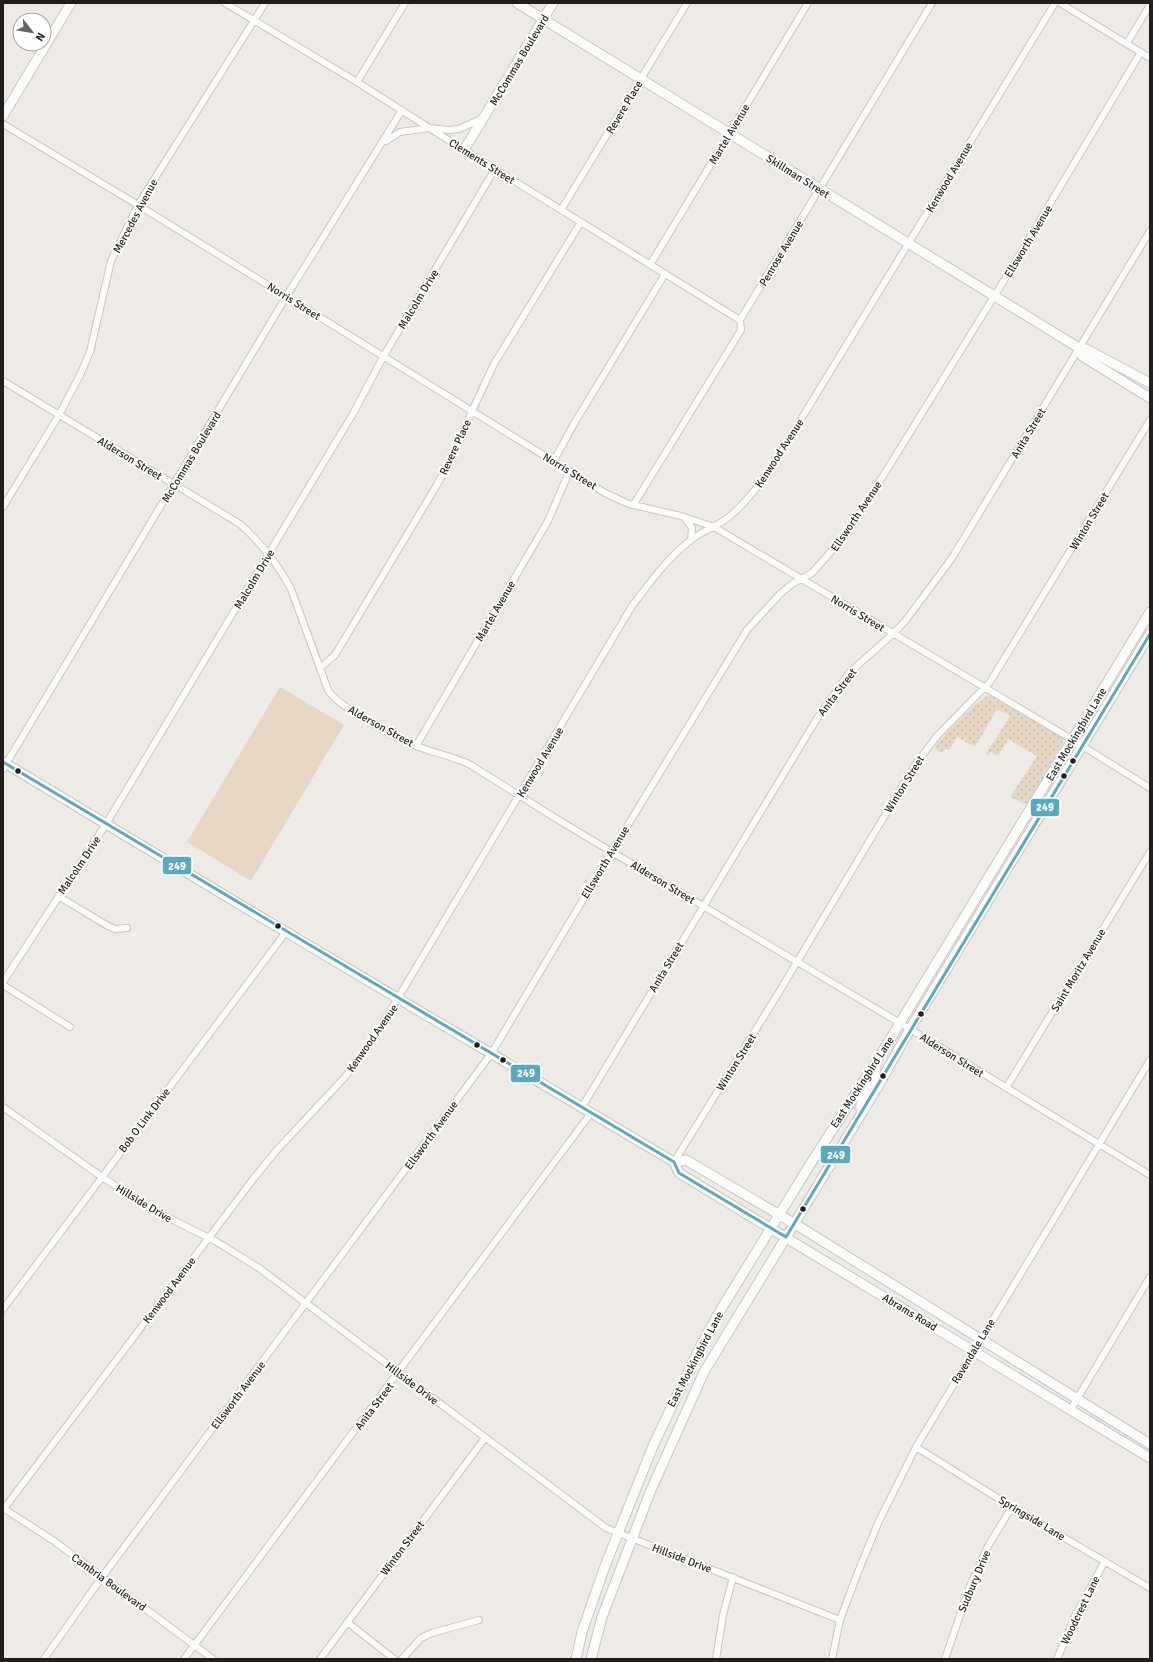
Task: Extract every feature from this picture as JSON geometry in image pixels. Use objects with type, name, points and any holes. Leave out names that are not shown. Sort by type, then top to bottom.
[{"type":"main road","points":[[3,116],[71,3]]},
{"type":"main road","name":"Skillman Street","points":[[517,3],[1079,348],[1086,349],[1150,383]]},
{"type":"main road","name":"McCommas Boulevard","points":[[464,150],[553,3]]},
{"type":"main road","name":"Skillman Street","points":[[1079,348],[1082,356],[1150,398]]},
{"type":"main road","name":"East Mockingbird Lane","points":[[576,1659],[582,1632],[591,1604],[653,1446],[684,1377],[723,1306],[842,1113],[900,1023],[1150,612]]},
{"type":"main road","points":[[1137,633],[1148,636]]},
{"type":"main road","name":"East Mockingbird Lane","points":[[591,1659],[602,1617],[666,1453],[704,1372],[862,1113],[910,1029],[1148,636]]},
{"type":"main road","name":"Abrams Road","points":[[4,765],[106,824],[674,1162],[680,1173],[1150,1458]]},
{"type":"main road","points":[[862,1113],[860,1109],[861,1101],[873,1081],[878,1058]]},
{"type":"main road","name":"Abrams Road","points":[[674,1162],[686,1160],[779,1216],[795,1224],[1150,1444]]},
{"type":"main road","points":[[903,1307],[910,1295]]},
{"type":"street","name":"Clements Street","points":[[225,3],[357,82],[464,150],[740,320]]},
{"type":"street","name":"Mercedes Avenue","points":[[3,507],[59,415],[80,375],[90,352],[111,261],[138,205],[264,3]]},
{"type":"street","points":[[357,82],[405,3]]},
{"type":"street","name":"Revere Place","points":[[561,210],[687,3]]},
{"type":"street","name":"Martel Avenue","points":[[650,265],[808,3]]},
{"type":"street","name":"Penrose Avenue","points":[[634,504],[740,330],[740,320],[932,3]]},
{"type":"street","name":"Kenwood Avenue","points":[[3,1509],[208,1237],[276,1151],[345,1077],[377,1034],[632,606],[667,562],[691,540],[730,517],[775,462],[1055,3]]},
{"type":"street","points":[[1060,3],[1150,58]]},
{"type":"street","points":[[1127,43],[1150,5]]},
{"type":"street","name":"Ellsworth Avenue","points":[[44,1659],[102,1577],[491,1054],[743,636],[781,593],[802,578],[812,573],[849,531],[994,296],[1141,52]]},
{"type":"street","name":"McCommas Boulevard","points":[[4,765],[286,297],[402,110]]},
{"type":"street","name":"McCommas Boulevard","points":[[380,146],[391,136],[400,132],[429,128],[449,130],[459,129],[484,117]]},
{"type":"street","name":"Norris Street","points":[[3,124],[138,205],[569,472],[619,500],[684,516],[714,527],[986,688],[1150,788]]},
{"type":"street","name":"Malcolm Drive","points":[[3,982],[106,824],[354,412],[383,357],[495,169]]},
{"type":"street","name":"Revere Place","points":[[321,667],[335,655],[438,484],[457,447],[494,364],[581,222]]},
{"type":"street","name":"Anita Street","points":[[582,1108],[834,692],[850,672],[894,634],[929,591],[952,558],[1150,231]]},
{"type":"street","points":[[554,462],[575,422],[665,274]]},
{"type":"street","name":"Alderson Street","points":[[3,381],[240,524],[257,539],[269,554],[291,589],[321,667],[328,690],[336,701],[402,740],[416,746],[452,756],[469,764],[519,796],[797,961],[1150,1175]]},
{"type":"street","name":"Winton Street","points":[[674,1162],[915,764],[937,736],[986,688],[1150,420]]},
{"type":"street","name":"Martel Avenue","points":[[416,746],[548,521],[569,472]]},
{"type":"street","points":[[684,516],[692,528],[691,540]]},
{"type":"street","name":"Saint Moritz Avenue","points":[[1006,1088],[1150,852]]},
{"type":"street","points":[[58,896],[108,926],[115,929],[127,928]]},
{"type":"street","name":"Bob O Link Drive","points":[[3,1310],[286,932]]},
{"type":"street","points":[[3,985],[70,1026]]},
{"type":"street","name":"Ravendale Lane","points":[[832,1659],[840,1620],[879,1521],[916,1447],[1150,1060]]},
{"type":"street","name":"Hillside Drive","points":[[3,1107],[102,1177],[153,1210],[208,1237],[238,1254],[306,1303],[606,1528],[632,1540],[733,1577],[840,1620]]},
{"type":"street","name":"Anita Street","points":[[184,1659],[399,1373],[591,1113]]},
{"type":"street","points":[[1071,1410],[1076,1399],[1150,1277]]},
{"type":"street","name":"Winton Street","points":[[320,1659],[485,1438]]},
{"type":"street","name":"Springside Lane","points":[[916,1447],[1012,1507],[1150,1588]]},
{"type":"street","name":"Sudbury Drive","points":[[945,1659],[970,1586],[988,1546],[1012,1507]]},
{"type":"street","name":"Cambria Boulevard","points":[[3,1509],[48,1537],[213,1659]]},
{"type":"street","name":"Woodcrest Lane","points":[[1057,1659],[1075,1616],[1105,1561]]},
{"type":"street","points":[[716,1659],[723,1614],[733,1577]]},
{"type":"street","points":[[402,1659],[411,1648],[426,1635],[479,1620]]},
{"type":"street","points":[[347,1622],[394,1659]]},
{"type":"shaded area","points":[[280,687],[344,725],[251,881],[187,842]]},
{"type":"shaded area","points":[[990,695],[1060,735],[1063,739],[1062,745],[1028,803],[1025,804],[1010,797],[1037,756],[1008,739],[998,756],[991,752],[989,756],[986,754],[1010,716],[997,709],[975,747],[957,737],[949,750],[946,749],[941,753],[935,748],[961,718],[978,702]]},
{"type":"transit line","name":"249","points":[[3,762],[674,1162],[679,1173],[786,1237],[1150,634]]}]
